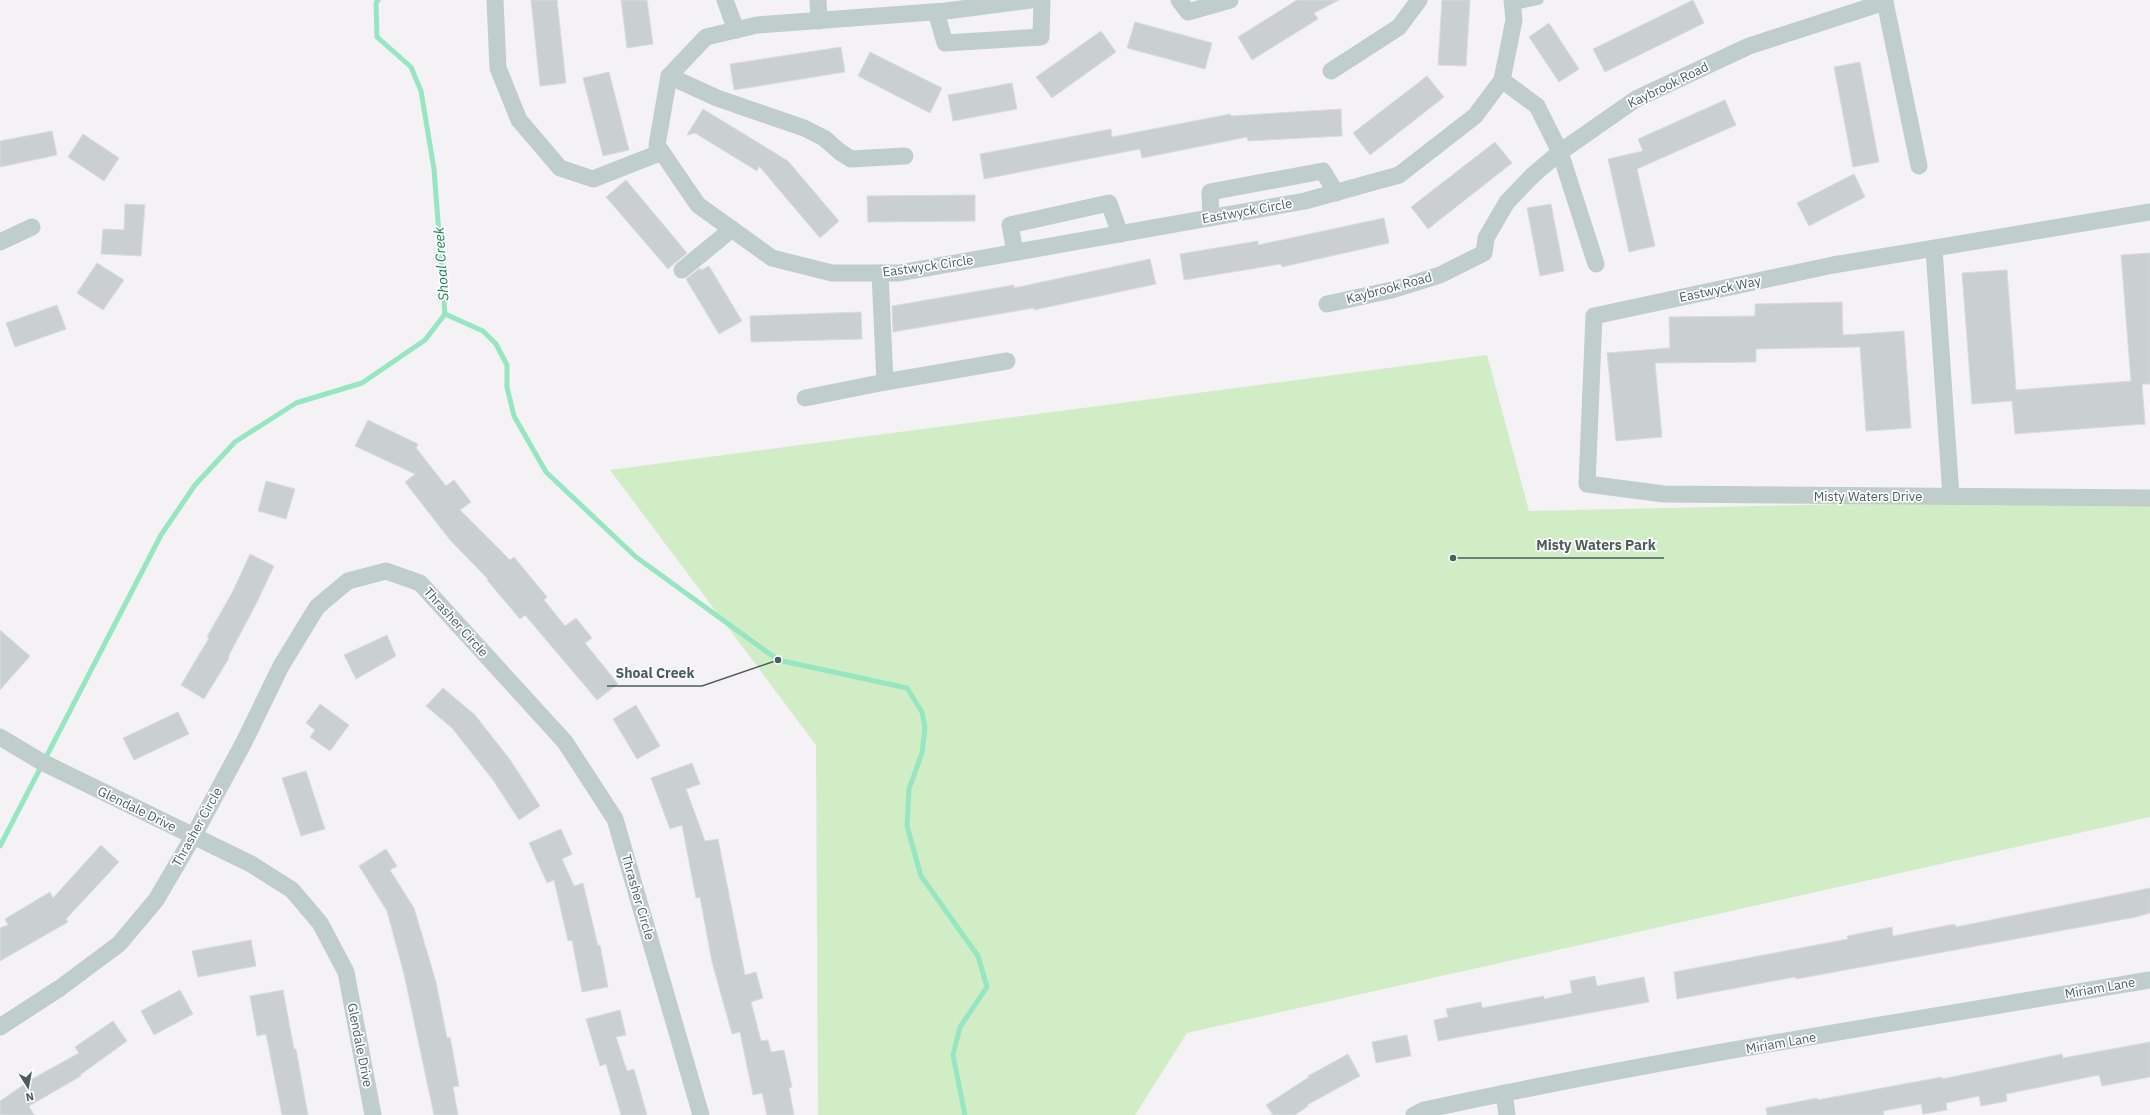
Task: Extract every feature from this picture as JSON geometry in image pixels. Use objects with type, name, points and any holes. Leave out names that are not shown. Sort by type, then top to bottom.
[{"type":"street","points":[[495,0],[498,68],[519,120],[560,168],[593,179],[662,152]]},
{"type":"street","points":[[725,0],[736,30]]},
{"type":"street","points":[[818,0],[819,21]]},
{"type":"street","points":[[905,156],[851,159],[840,152],[824,138],[804,128],[716,98],[669,76],[706,37],[757,25],[819,21],[1031,0]]},
{"type":"street","points":[[942,8],[945,43],[1041,37],[1042,0]]},
{"type":"street","points":[[1179,0],[1188,12],[1230,0]]},
{"type":"street","points":[[1331,71],[1399,27],[1419,0]]},
{"type":"street","name":"Kaybrook Road","points":[[1327,304],[1392,290],[1440,275],[1484,253],[1486,238],[1507,202],[1533,175],[1560,152],[1636,99],[1749,46],[1885,2],[1919,166]]},
{"type":"street","name":"Eastwyck Circle","points":[[669,76],[657,145],[698,205],[772,258],[832,273],[898,273],[1305,201],[1399,175],[1475,116],[1502,80],[1514,20],[1512,3]]},
{"type":"street","points":[[1502,80],[1537,106],[1560,152],[1596,264]]},
{"type":"street","points":[[1211,218],[1210,192],[1323,171],[1336,193]]},
{"type":"street","points":[[1015,252],[1010,224],[1109,203],[1120,234]]},
{"type":"street","name":"Eastwyck Way","points":[[1587,484],[1594,316],[1833,265],[2150,212]]},
{"type":"street","points":[[0,242],[32,227]]},
{"type":"street","points":[[682,270],[732,230]]},
{"type":"street","points":[[1934,249],[1951,496]]},
{"type":"street","points":[[880,273],[885,382]]},
{"type":"street","points":[[805,398],[885,382],[1007,361]]},
{"type":"street","name":"Misty Waters Drive","points":[[1587,484],[1664,494],[2150,498]]},
{"type":"street","name":"Thrasher Circle","points":[[0,1027],[60,988],[120,944],[156,900],[193,837],[244,742],[282,666],[317,607],[348,580],[386,571],[420,583],[565,742],[615,819],[701,1115]]},
{"type":"street","name":"Glendale Drive","points":[[0,737],[40,761],[251,864],[292,890],[320,923],[346,972],[373,1115]]},
{"type":"street","name":"Miriam Lane","points":[[1414,1115],[1424,1110],[1504,1093],[2150,980]]},
{"type":"street","points":[[1504,1093],[1508,1115]]},
{"type":"lane","points":[[1512,3],[1539,0]]},
{"type":"green space","points":[[1487,355],[1529,511],[1934,502],[2150,502],[2150,817],[1187,1033],[1135,1115],[818,1115],[816,745],[610,470]]},
{"type":"building","points":[[531,0],[557,0],[566,83],[540,86]]},
{"type":"building","points":[[621,0],[647,0],[653,44],[627,48]]},
{"type":"building","points":[[1297,0],[1339,0],[1314,13],[1318,19],[1252,60],[1238,37]]},
{"type":"building","points":[[1442,0],[1470,0],[1466,66],[1438,65]]},
{"type":"building","points":[[1693,0],[1704,23],[1605,72],[1593,49]]},
{"type":"building","points":[[1135,22],[1212,43],[1205,69],[1127,48]]},
{"type":"building","points":[[1549,23],[1579,69],[1559,82],[1529,37]]},
{"type":"building","points":[[1101,31],[1116,52],[1052,98],[1036,77]]},
{"type":"building","points":[[841,47],[845,72],[734,90],[730,64]]},
{"type":"building","points":[[870,52],[942,88],[930,113],[858,76]]},
{"type":"building","points":[[1860,62],[1879,162],[1853,167],[1834,67]]},
{"type":"building","points":[[609,72],[629,150],[603,156],[583,78]]},
{"type":"building","points":[[1427,76],[1444,97],[1370,155],[1353,133]]},
{"type":"building","points":[[1012,83],[1017,109],[953,121],[948,95]]},
{"type":"building","points":[[1725,100],[1736,125],[1637,169],[1655,246],[1629,252],[1608,159],[1643,151],[1638,139]]},
{"type":"building","points":[[703,109],[788,161],[839,221],[820,238],[759,166],[757,171],[695,133],[687,135]]},
{"type":"building","points":[[1341,109],[1342,136],[1248,141],[1247,137],[1142,158],[1140,149],[984,179],[980,154],[1111,129],[1112,137],[1230,114],[1231,116]]},
{"type":"building","points":[[52,131],[57,155],[0,167],[0,141]]},
{"type":"building","points":[[83,134],[119,158],[104,181],[68,157]]},
{"type":"building","points":[[1495,142],[1512,163],[1428,229],[1411,207]]},
{"type":"building","points":[[1854,174],[1865,197],[1809,226],[1797,203]]},
{"type":"building","points":[[626,180],[687,253],[668,269],[606,197]]},
{"type":"building","points":[[975,195],[975,221],[868,222],[867,196]]},
{"type":"building","points":[[125,204],[145,205],[141,256],[101,254],[103,229],[124,230]]},
{"type":"building","points":[[1551,204],[1564,271],[1540,276],[1527,208]]},
{"type":"building","points":[[1384,218],[1389,243],[1282,267],[1281,264],[1184,280],[1180,254],[1258,241],[1258,245]]},
{"type":"building","points":[[2150,253],[2150,384],[2142,384],[2145,424],[2015,434],[2012,401],[1972,404],[1962,273],[2007,270],[2016,390],[2131,381],[2121,255]]},
{"type":"building","points":[[1150,259],[1156,284],[1034,310],[1034,308],[893,332],[892,306],[1014,285],[1014,288]]},
{"type":"building","points":[[97,263],[124,280],[103,310],[77,293]]},
{"type":"building","points":[[709,266],[742,321],[719,334],[686,279],[700,268],[701,270]]},
{"type":"building","points":[[1842,302],[1843,335],[1904,331],[1911,428],[1866,431],[1860,347],[1756,349],[1756,362],[1655,363],[1662,437],[1616,441],[1607,353],[1670,348],[1669,317],[1755,316],[1755,304]]},
{"type":"building","points":[[57,305],[66,329],[15,347],[6,323]]},
{"type":"building","points":[[861,312],[862,339],[751,342],[750,316]]},
{"type":"building","points":[[368,420],[418,444],[416,448],[446,486],[454,480],[471,502],[460,510],[510,560],[514,557],[547,597],[544,600],[565,626],[576,618],[592,638],[585,643],[618,684],[597,700],[525,615],[520,619],[487,580],[488,579],[450,540],[405,482],[415,474],[355,446]]},
{"type":"building","points":[[266,481],[295,489],[286,519],[258,511]]},
{"type":"building","points":[[250,554],[274,566],[228,657],[229,658],[204,699],[181,685],[209,638],[207,637],[233,591]]},
{"type":"building","points":[[0,630],[30,656],[0,690]]},
{"type":"building","points":[[387,635],[396,656],[356,679],[344,655]]},
{"type":"building","points":[[443,688],[475,715],[511,761],[540,806],[519,820],[493,780],[452,728],[426,706]]},
{"type":"building","points":[[320,704],[349,725],[330,751],[310,737],[315,730],[306,723]]},
{"type":"building","points":[[636,705],[660,746],[637,759],[613,719]]},
{"type":"building","points":[[178,712],[189,734],[134,760],[123,738]]},
{"type":"building","points":[[692,763],[700,784],[686,789],[705,841],[718,839],[745,975],[756,972],[763,998],[751,1002],[761,1041],[768,1040],[771,1052],[784,1050],[792,1087],[789,1088],[794,1115],[767,1115],[762,1093],[753,1095],[740,1032],[732,1034],[712,962],[700,897],[696,898],[682,825],[670,829],[651,778]]},
{"type":"building","points":[[306,771],[325,829],[301,836],[282,778]]},
{"type":"building","points":[[561,829],[572,854],[562,859],[574,886],[583,883],[598,946],[600,945],[608,987],[582,992],[572,940],[568,941],[554,880],[547,883],[529,843]]},
{"type":"building","points":[[101,845],[119,862],[66,919],[68,922],[0,961],[0,928],[8,925],[5,919],[50,892],[53,898]]},
{"type":"building","points":[[386,849],[397,866],[390,870],[414,908],[436,982],[447,1038],[450,1037],[459,1086],[453,1087],[458,1115],[434,1115],[404,974],[387,911],[359,866]]},
{"type":"building","points":[[2150,888],[2150,913],[2136,917],[1796,979],[1795,977],[1677,999],[1674,972],[1848,939],[1847,936],[1892,927],[1893,936],[1955,924],[1956,927]]},
{"type":"building","points":[[251,940],[256,966],[198,977],[192,951]]},
{"type":"building","points":[[1595,976],[1597,986],[1644,977],[1649,1002],[1438,1041],[1434,1020],[1448,1017],[1446,1009],[1481,1002],[1482,1008],[1544,996],[1544,999],[1572,993],[1570,981]]},
{"type":"building","points":[[180,990],[193,1014],[154,1035],[141,1011]]},
{"type":"building","points":[[283,990],[308,1115],[282,1115],[266,1034],[257,1036],[250,996]]},
{"type":"building","points":[[620,1010],[626,1035],[616,1037],[627,1071],[634,1069],[647,1115],[621,1115],[606,1064],[600,1066],[586,1019]]},
{"type":"building","points":[[113,1021],[127,1041],[80,1075],[81,1076],[29,1106],[34,1115],[0,1115],[0,1101],[32,1079],[79,1053],[75,1047]]},
{"type":"building","points":[[1407,1035],[1411,1056],[1376,1063],[1372,1042]]},
{"type":"building","points":[[2150,1042],[2150,1077],[2102,1086],[2099,1075],[2006,1094],[2007,1101],[1981,1106],[1979,1096],[1946,1103],[1947,1110],[1923,1114],[1921,1104],[1883,1111],[1884,1115],[1767,1115],[1766,1108],[1817,1098],[1817,1100],[1942,1077],[1942,1079],[2062,1054],[2063,1058]]},
{"type":"building","points":[[1348,1054],[1360,1076],[1307,1105],[1308,1106],[1295,1115],[1273,1115],[1266,1105],[1309,1077],[1308,1076]]},
{"type":"waterway","name":"Shoal Creek","points":[[378,0],[376,3],[377,37],[411,67],[421,91],[434,169],[445,314]]},
{"type":"waterway","name":"Shoal Creek","points":[[445,314],[483,331],[496,344],[507,365],[507,387],[514,416],[546,472],[636,557],[778,660],[907,688],[922,712],[925,728],[922,753],[909,789],[907,826],[921,876],[978,956],[987,987],[960,1027],[953,1055],[965,1115]]},
{"type":"waterway","points":[[0,846],[161,535],[195,485],[235,442],[296,403],[362,383],[425,340],[445,314]]},
{"type":"place","name":"Misty Waters Park","points":[[1453,558]]},
{"type":"place","name":"Shoal Creek","points":[[778,660]]}]
